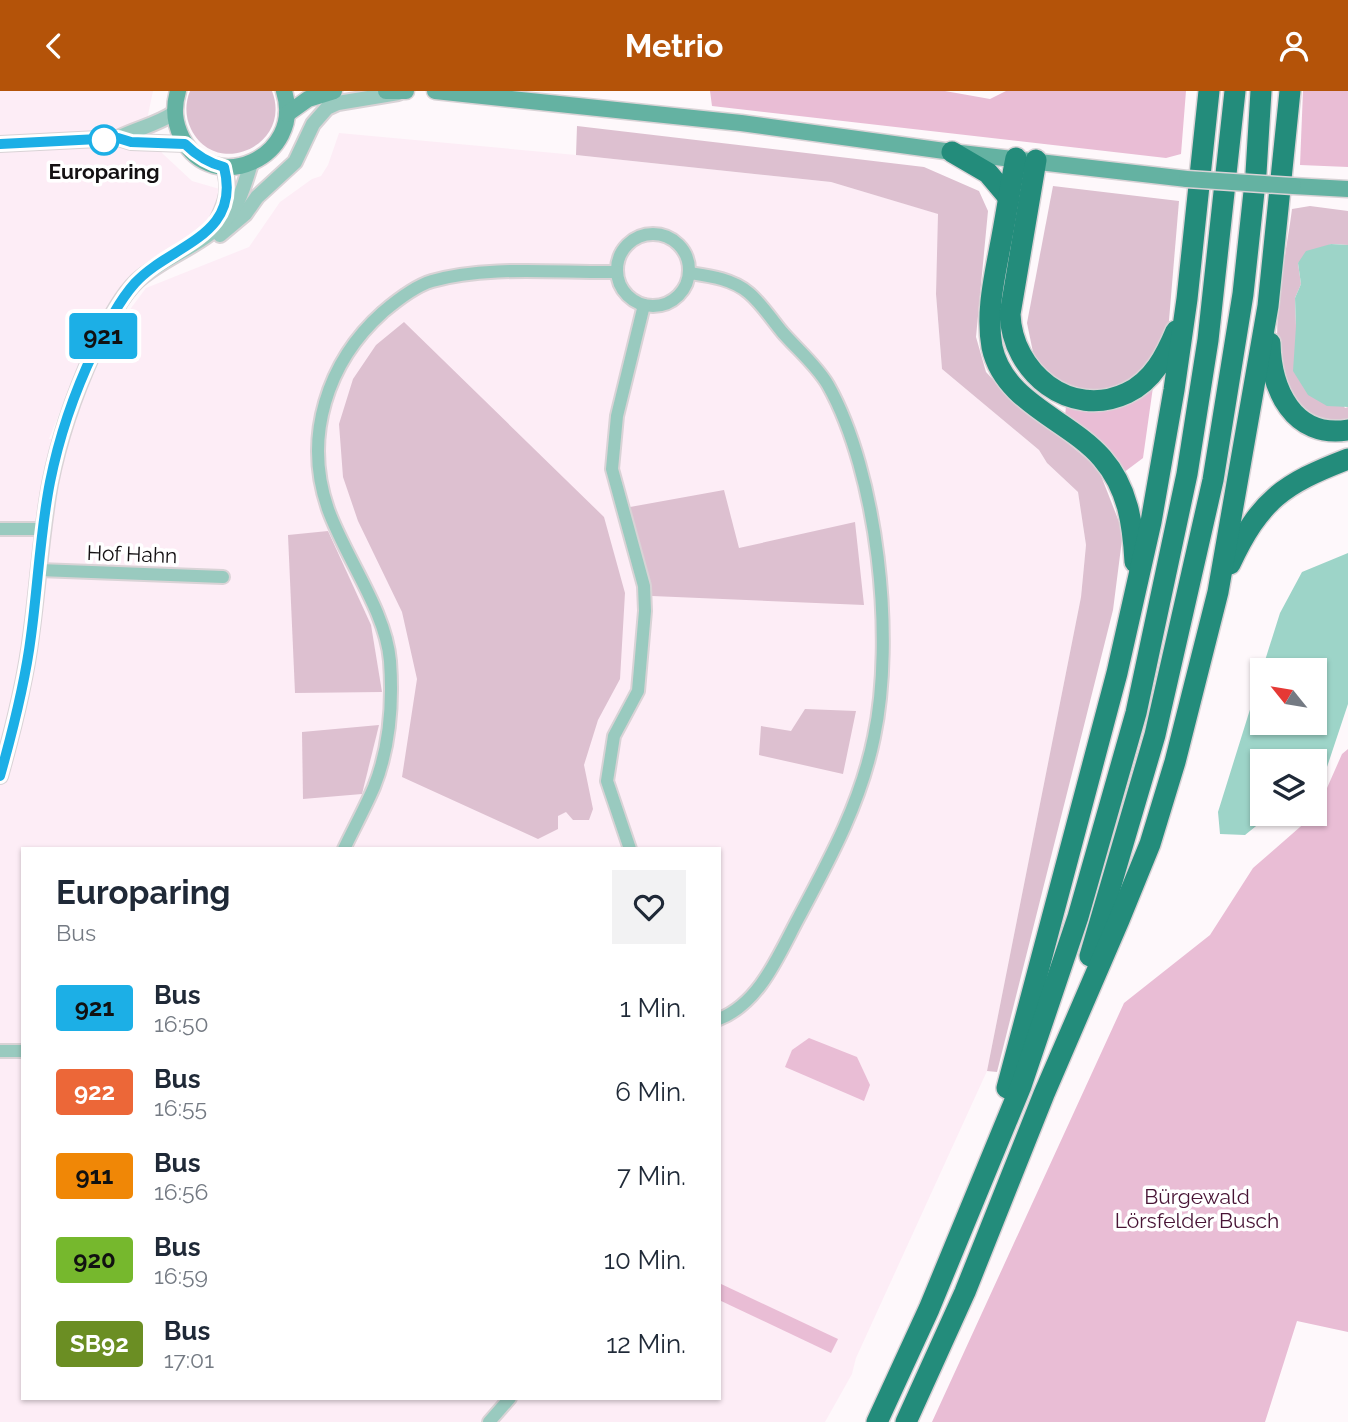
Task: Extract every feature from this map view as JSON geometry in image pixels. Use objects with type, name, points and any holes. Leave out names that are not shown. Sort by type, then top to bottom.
[{"type":"highway","points":[[979,1188],[1117,673],[1151,522],[1187,299],[1209,91]]},
{"type":"highway","points":[[877,1422],[929,1309],[1021,1086],[1078,917],[1136,713],[1187,474],[1208,340],[1235,91]]},
{"type":"highway","points":[[1044,1094],[1102,919],[1155,736],[1213,481],[1243,294],[1256,173],[1261,91]]},
{"type":"highway","points":[[906,1422],[965,1292],[1044,1094],[1150,844],[1175,762],[1218,592],[1268,306],[1290,91]]},
{"type":"highway","points":[[951,152],[988,173],[1009,198]]},
{"type":"highway","points":[[1026,159],[1010,314],[1018,351],[1035,375],[1056,390],[1081,400],[1108,398],[1126,393],[1150,376],[1160,364],[1187,299]]},
{"type":"highway","points":[[1026,159],[1009,198],[991,297],[989,322],[993,349],[1012,386],[1102,457],[1113,473],[1127,501],[1131,519],[1137,582]]},
{"type":"highway","points":[[1268,306],[1270,361],[1274,379],[1287,406],[1299,419],[1314,427],[1336,432],[1348,430]]},
{"type":"highway","points":[[1218,592],[1241,540],[1267,505],[1290,484],[1348,459]]},
{"type":"main road","points":[[178,91],[174,113],[177,128],[185,144],[195,155],[224,167],[251,164],[269,153],[276,145],[288,114],[284,91]]},
{"type":"main road","points":[[288,114],[300,103],[334,91]]},
{"type":"main road","points":[[435,91],[741,123],[951,152],[1187,179],[1348,189]]},
{"type":"street","points":[[183,250],[207,243],[245,214],[257,197],[295,162],[313,124],[327,108],[338,103],[397,92]]},
{"type":"street","points":[[118,138],[157,125],[174,113]]},
{"type":"street","points":[[0,144],[118,138],[131,142],[185,144]]},
{"type":"street","points":[[0,776],[26,673],[50,483],[61,437],[94,351],[124,298],[137,281],[222,225],[236,207],[251,164]]},
{"type":"street","points":[[183,250],[218,220],[226,202],[229,185],[224,167]]},
{"type":"street","points":[[653,234],[675,241],[684,250],[690,272],[682,292],[674,300],[654,307],[644,305],[625,293],[617,272],[618,260],[631,241],[653,234]]},
{"type":"street","points":[[345,847],[375,785],[385,749],[391,713],[390,658],[379,619],[328,510],[320,481],[318,434],[323,403],[334,375],[345,355],[368,325],[394,302],[429,282],[474,272],[617,272]]},
{"type":"street","points":[[690,272],[722,278],[748,292],[827,383],[859,461],[876,545],[882,609],[881,680],[875,736],[850,817],[772,967],[748,1001],[721,1018]]},
{"type":"street","points":[[629,847],[607,781],[614,736],[638,691],[645,611],[644,586],[612,469],[617,416],[644,305]]},
{"type":"street","points":[[0,529],[43,529]]},
{"type":"street","name":"Hof Hahn","points":[[38,570],[223,577]]},
{"type":"street","points":[[0,1051],[21,1051]]},
{"type":"street","points":[[489,1422],[508,1400]]},
{"type":"shaded area","points":[[0,91],[153,91],[148,115],[162,153],[192,181],[223,190],[221,206],[207,221],[139,269],[124,286],[72,382],[49,439],[66,438],[99,351],[146,288],[249,247],[280,202],[312,179],[321,176],[328,165],[339,133],[831,182],[939,214],[936,294],[942,369],[1039,450],[1047,463],[1078,492],[1086,545],[1081,597],[987,1071],[856,1358],[852,1374],[825,1422],[0,1422]]},
{"type":"shaded area","points":[[190,91],[272,91],[276,110],[272,127],[262,140],[249,149],[233,154],[217,152],[203,144],[191,129],[186,110]]},
{"type":"shaded area","points":[[577,126],[924,167],[979,191],[988,211],[976,337],[986,372],[1012,400],[1098,468],[1123,532],[1113,610],[997,1072],[987,1071],[1081,597],[1086,545],[1078,492],[1047,463],[1039,450],[942,369],[936,294],[938,214],[831,182],[576,155]]},
{"type":"shaded area","points":[[1053,186],[1179,201],[1168,332],[1150,364],[1122,384],[1101,391],[1080,390],[1054,378],[1034,357],[1027,323]]},
{"type":"shaded area","points":[[1310,206],[1348,211],[1348,245],[1331,244],[1298,263],[1301,284],[1295,298],[1296,326],[1345,408],[1348,407],[1348,422],[1316,416],[1301,409],[1290,397],[1282,379],[1277,332],[1292,209]]},
{"type":"shaded area","points":[[1331,244],[1348,245],[1348,407],[1327,406],[1308,395],[1293,371],[1295,298],[1301,284],[1298,263],[1306,251]]},
{"type":"shaded area","points":[[404,322],[604,517],[625,593],[620,679],[598,720],[584,765],[593,809],[589,820],[573,820],[566,812],[558,816],[558,829],[538,839],[402,777],[417,679],[402,612],[358,521],[343,477],[339,424],[353,379],[376,345]]},
{"type":"shaded area","points":[[724,490],[739,548],[855,522],[864,605],[652,596],[630,507]]},
{"type":"shaded area","points":[[328,531],[371,625],[382,692],[295,693],[288,535]]},
{"type":"shaded area","points":[[1348,553],[1348,704],[1327,767],[1327,749],[1250,749],[1250,826],[1256,826],[1245,835],[1220,834],[1218,812],[1250,709],[1250,735],[1327,735],[1327,658],[1266,658],[1280,613],[1302,572]]},
{"type":"shaded area","points":[[805,709],[856,711],[843,774],[759,755],[761,726],[791,731]]},
{"type":"shaded area","points":[[379,725],[362,794],[303,799],[302,732]]},
{"type":"green space","points":[[710,91],[945,91],[990,99],[1006,91],[1186,91],[1181,154],[1166,158],[712,106]]},
{"type":"green space","points":[[1303,91],[1348,91],[1348,167],[1300,165]]},
{"type":"green space","points":[[1153,387],[1143,458],[1123,473],[1065,417],[1066,406],[1089,412],[1120,406]]},
{"type":"green space","name":"Bürgewald Lörsfelder Busch","points":[[1348,749],[1348,1332],[1297,1321],[1265,1422],[932,1422],[1124,1003],[1210,935],[1253,868],[1301,826],[1327,826],[1327,788],[1342,754]]},
{"type":"green space","points":[[809,1038],[857,1057],[870,1085],[864,1101],[785,1067],[792,1050]]},
{"type":"green space","points":[[721,1284],[838,1339],[831,1353],[721,1301]]},
{"type":"bus line","name":"921","points":[[0,144],[118,138],[131,142],[185,144],[195,155],[224,167],[229,185],[226,202],[218,220],[183,250],[137,281],[124,298],[94,351],[76,395],[61,437],[50,483],[26,673],[0,776]]},
{"type":"place","name":"Europaring","points":[[104,140]]}]
